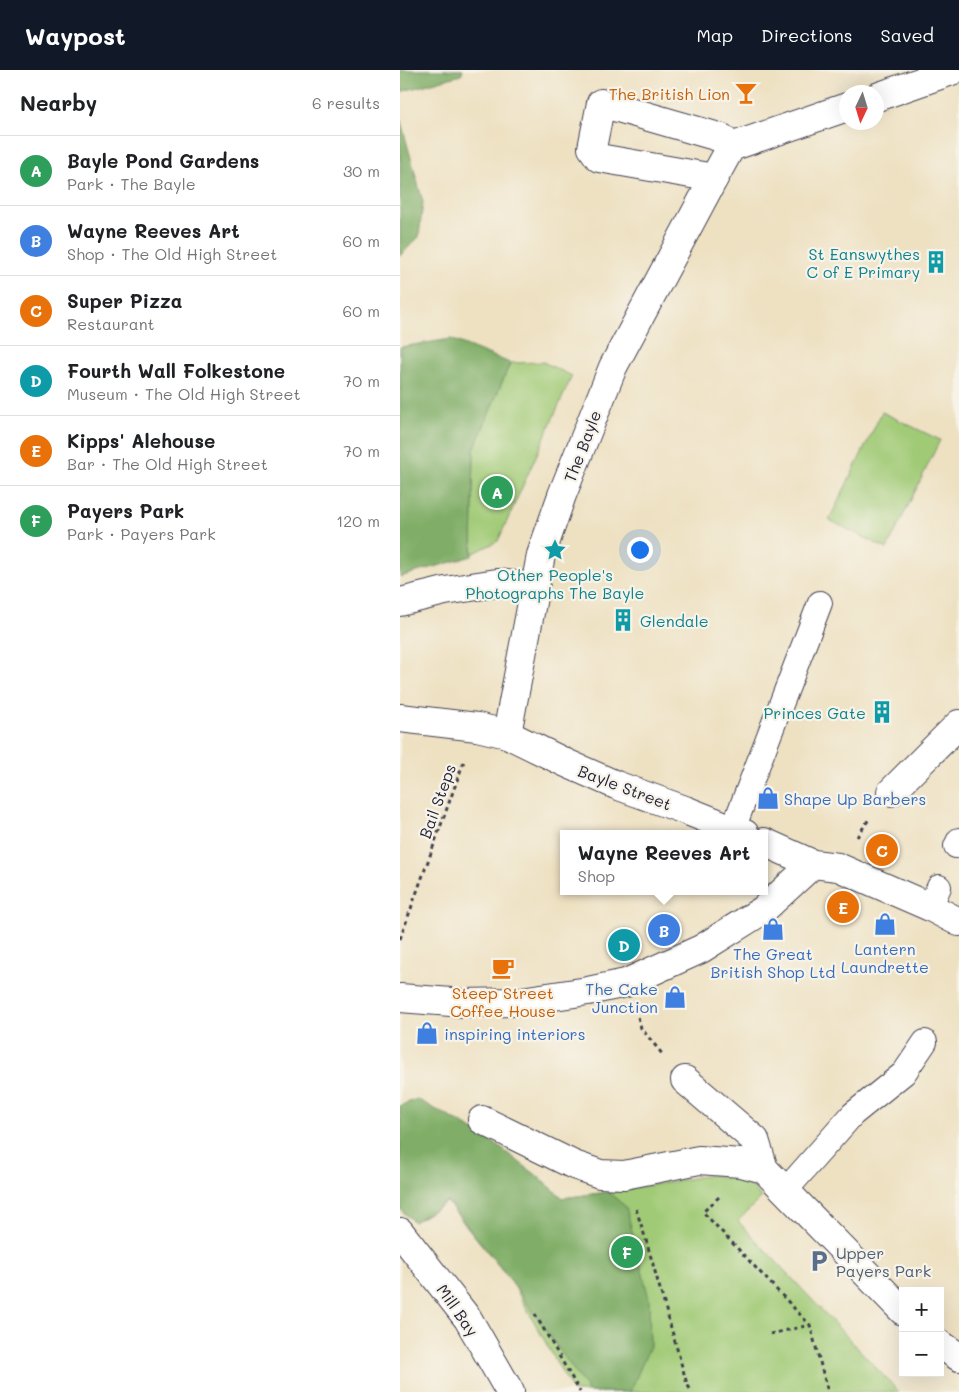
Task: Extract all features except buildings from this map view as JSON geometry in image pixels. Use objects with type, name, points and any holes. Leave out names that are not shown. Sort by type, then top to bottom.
[{"type":"street","points":[[884,94],[954,70]]},
{"type":"street","points":[[714,178],[599,158],[592,148],[601,103],[722,138],[731,147],[839,109]]},
{"type":"street","name":"The Bayle","points":[[507,734],[541,554],[552,523],[612,367],[731,147]]},
{"type":"street","points":[[400,602],[445,591],[496,583],[534,587]]},
{"type":"street","name":"Bayle Street","points":[[400,718],[477,727],[507,734],[616,785],[736,830]]},
{"type":"street","points":[[891,792],[959,724]]},
{"type":"street","points":[[768,843],[826,865],[934,897],[959,922]]},
{"type":"street","points":[[400,998],[464,1003],[514,1002],[588,991],[626,983],[701,949],[763,910],[826,865]]},
{"type":"street","points":[[685,1080],[755,1140],[764,1169],[899,1306]]},
{"type":"street","points":[[482,1120],[574,1165],[600,1174],[624,1175],[699,1160],[741,1163],[764,1169]]},
{"type":"street","name":"Mill Bay","points":[[400,1232],[468,1319],[510,1392]]},
{"type":"street","points":[[944,1347],[959,1357]]},
{"type":"lane","points":[[739,830],[820,603]]},
{"type":"lane","points":[[785,1191],[853,1114],[904,1073],[925,1042]]},
{"type":"path","name":"Bail Steps","points":[[400,940],[477,727]]},
{"type":"path","points":[[826,865],[891,792]]},
{"type":"path","points":[[626,983],[641,1028],[685,1080]]},
{"type":"path","points":[[703,1212],[810,1325],[828,1392]]},
{"type":"path","points":[[646,1240],[687,1384],[692,1392]]},
{"type":"path","points":[[535,1314],[580,1392]]},
{"type":"path","points":[[770,1334],[810,1325]]},
{"type":"green space","points":[[400,70],[463,70],[461,75],[400,92]]},
{"type":"green space","points":[[400,118],[423,202],[419,237],[400,256]]},
{"type":"green space","points":[[451,339],[510,363],[474,449],[472,556],[400,577],[400,347]]},
{"type":"green space","points":[[543,362],[572,376],[498,541],[472,554],[474,449],[510,363]]},
{"type":"green space","points":[[882,412],[940,440],[887,549],[829,520]]},
{"type":"green space","points":[[417,1099],[535,1174],[563,1198],[710,1175],[735,1178],[747,1183],[762,1197],[738,1221],[899,1392],[573,1392],[512,1282],[447,1202],[414,1222],[400,1209],[400,1106]]},
{"type":"green space","points":[[417,1099],[486,1137],[563,1198],[608,1192],[626,1207],[649,1299],[650,1346],[630,1392],[589,1392],[512,1282],[447,1201],[414,1222],[400,1209],[400,1106]]},
{"type":"place","name":"The British Lion","points":[[746,93]]},
{"type":"place","name":"St Eanswythes C of E Primary","points":[[936,262]]},
{"type":"place","name":"Bayle Pond Gardens","points":[[497,492]]},
{"type":"place","name":"Other People's Photographs The Bayle","points":[[555,550]]},
{"type":"place","name":"Glendale","points":[[623,620]]},
{"type":"place","name":"Princes Gate","points":[[882,712]]},
{"type":"place","name":"Shape Up Barbers","points":[[768,798]]},
{"type":"place","name":"Super Pizza","points":[[882,850]]},
{"type":"place","name":"Kipps' Alehouse","points":[[843,907]]},
{"type":"place","name":"Lantern Laundrette","points":[[885,924]]},
{"type":"place","name":"The Great British Shop Ltd","points":[[773,929]]},
{"type":"place","name":"Wayne Reeves Art","points":[[664,930]]},
{"type":"place","name":"Fourth Wall Folkestone","points":[[624,945]]},
{"type":"place","name":"Steep Street Coffee House","points":[[503,968]]},
{"type":"place","name":"The Cake Junction","points":[[675,997]]},
{"type":"place","name":"inspiring interiors","points":[[427,1033]]},
{"type":"place","name":"Payers Park","points":[[627,1252]]},
{"type":"place","name":"Upper Payers Park","points":[[819,1261]]}]
